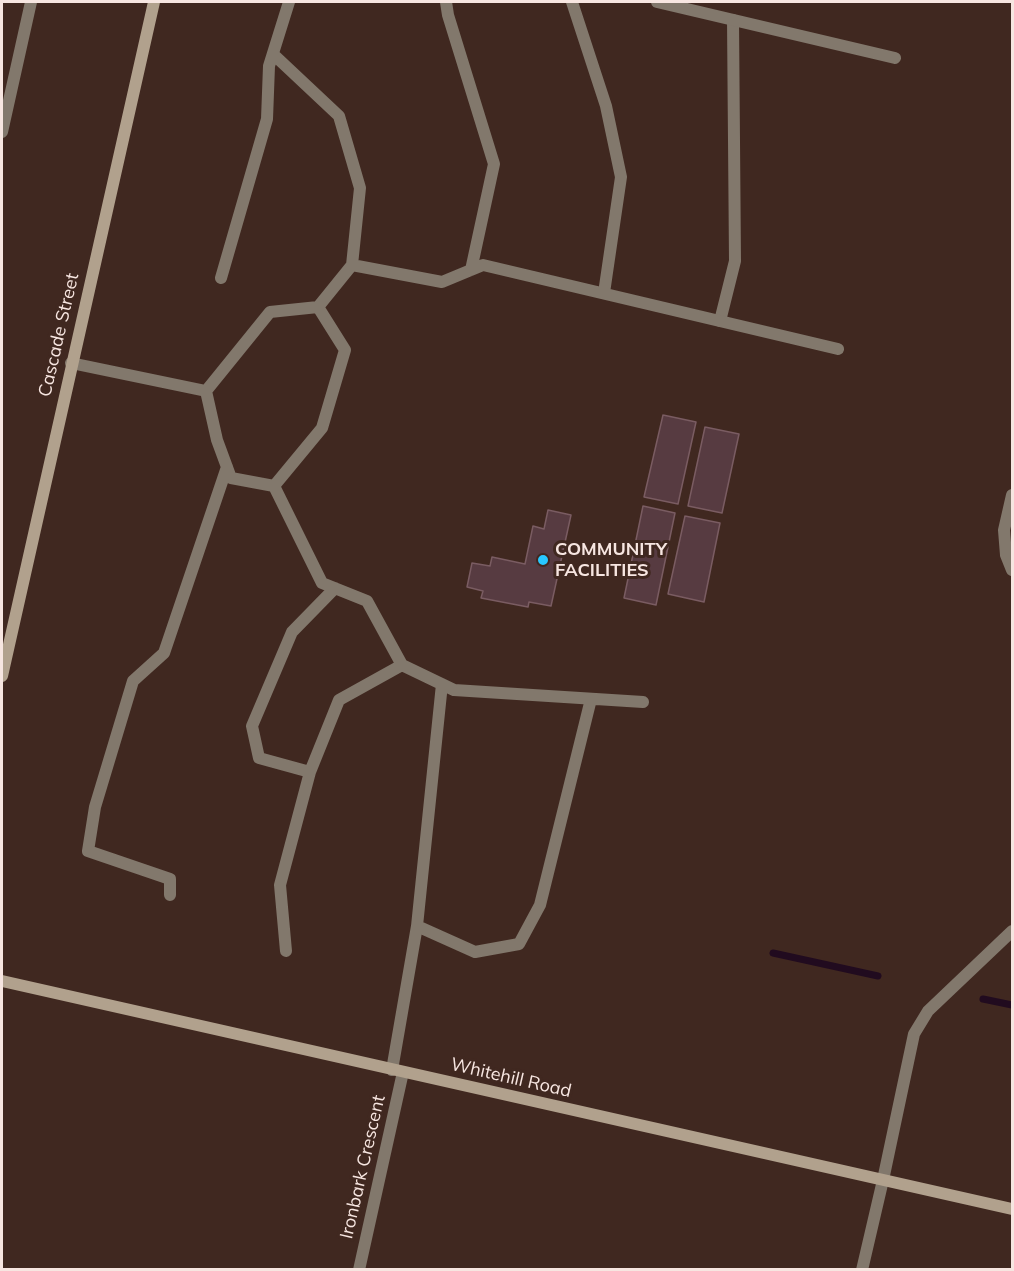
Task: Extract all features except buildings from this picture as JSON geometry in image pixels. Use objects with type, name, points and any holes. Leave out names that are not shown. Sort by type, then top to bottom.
[{"type":"street","points":[[2,132],[31,2]]},
{"type":"street","name":"Cascade Street","points":[[2,676],[153,2]]},
{"type":"street","points":[[221,278],[267,119],[269,66],[289,2]]},
{"type":"street","points":[[446,2],[494,164],[471,270]]},
{"type":"street","points":[[572,2],[606,106],[621,177],[604,293]]},
{"type":"street","points":[[657,2],[895,58]]},
{"type":"street","points":[[720,321],[735,261],[732,20]]},
{"type":"street","points":[[206,391],[270,312],[318,307],[352,265],[360,188],[339,116],[273,54]]},
{"type":"street","points":[[352,265],[442,282],[483,265],[838,349]]},
{"type":"street","points":[[274,486],[322,428],[345,350],[318,307]]},
{"type":"street","points":[[71,363],[206,391]]},
{"type":"street","points":[[206,391],[217,440],[231,478],[274,486]]},
{"type":"street","points":[[170,895],[170,879],[88,851],[95,807],[133,681],[164,653],[227,466]]},
{"type":"street","points":[[274,486],[322,583],[367,601],[402,665],[454,690],[643,702]]},
{"type":"street","points":[[1012,495],[1004,530],[1006,555],[1012,570]]},
{"type":"street","points":[[310,772],[259,758],[252,726],[292,632],[334,588]]},
{"type":"street","points":[[286,951],[280,885],[310,772],[339,700],[402,665]]},
{"type":"street","name":"Ironbark Crescent","points":[[359,1269],[397,1071],[417,926],[442,684]]},
{"type":"street","points":[[417,926],[475,952],[519,944],[540,905],[591,699]]},
{"type":"street","points":[[862,1269],[914,1034],[928,1011],[1012,931]]},
{"type":"street","name":"Whitehill Road","points":[[2,981],[1012,1209]]},
{"type":"waterway","points":[[773,953],[878,976]]},
{"type":"waterway","points":[[983,999],[1012,1005]]},
{"type":"place","name":"COMMUNITY FACILITIES","points":[[543,560]]}]
